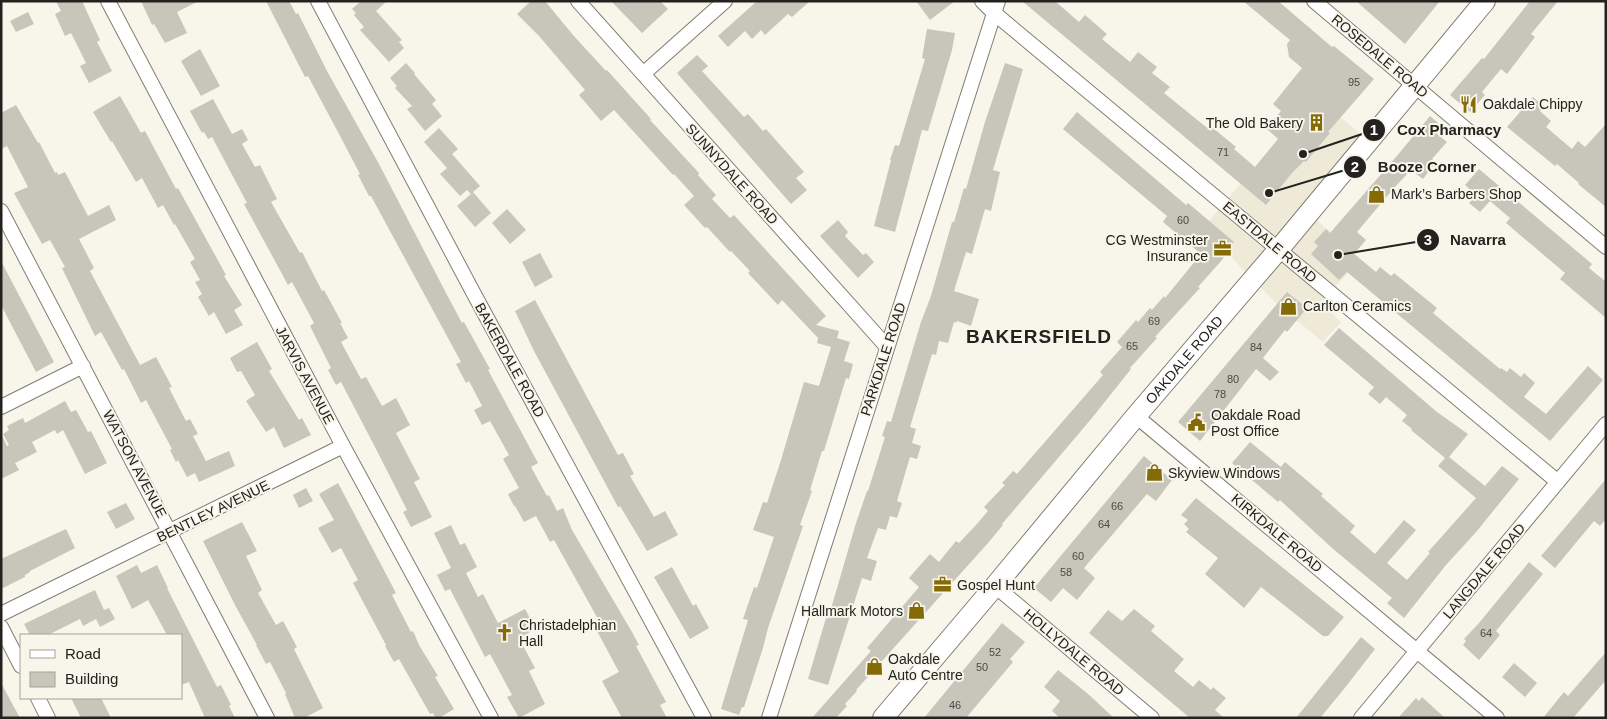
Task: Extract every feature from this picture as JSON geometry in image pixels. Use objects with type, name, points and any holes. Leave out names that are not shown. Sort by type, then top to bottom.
[{"type":"street","name":"JARVIS AVENUE","points":[[108,1],[343,446],[491,718]]},
{"type":"street","name":"BAKERDALE ROAD","points":[[318,1],[704,718]]},
{"type":"street","name":"SUNNYDALE ROAD","points":[[578,1],[887,347]]},
{"type":"street","points":[[643,74],[725,1]]},
{"type":"street","name":"EASTDALE ROAD","points":[[982,1],[996,7],[1279,249],[1558,482]]},
{"type":"street","name":"ROSEDALE ROAD","points":[[1314,1],[1606,247]]},
{"type":"street","name":"OAKDALE ROAD","points":[[883,718],[1136,416],[1279,249],[1485,1]]},
{"type":"street","name":"PARKDALE ROAD","points":[[769,718],[996,7]]},
{"type":"street","name":"WATSON AVENUE","points":[[1,211],[267,718]]},
{"type":"street","points":[[1,407],[83,366]]},
{"type":"street","name":"KIRKDALE ROAD","points":[[1136,416],[1497,718]]},
{"type":"street","name":"LANGDALE ROAD","points":[[1360,718],[1606,424]]},
{"type":"street","name":"BENTLEY AVENUE","points":[[1,614],[343,446]]},
{"type":"street","name":"HOLLYDALE ROAD","points":[[995,586],[1152,718]]},
{"type":"street","points":[[1,627],[20,664]]},
{"type":"street","points":[[38,699],[48,718]]},
{"type":"shaded area","points":[[1322,89],[1334,112],[1361,134],[1302,207],[1361,259],[1321,302],[1341,322],[1323,342],[1277,304],[1226,252],[1201,230]]},
{"type":"building","points":[[56,1],[82,1],[100,40],[97,42],[112,71],[89,83],[80,66],[86,63],[71,33],[65,36],[55,14],[61,11]]},
{"type":"building","points":[[141,1],[199,1],[177,12],[187,33],[165,43],[154,24],[152,25]]},
{"type":"building","points":[[266,1],[289,1],[296,14],[298,13],[462,323],[464,322],[490,369],[488,370],[538,463],[531,467],[557,511],[563,508],[572,530],[639,645],[636,646],[666,702],[660,705],[667,718],[622,718],[602,681],[619,672],[597,631],[603,628],[554,540],[550,542],[536,516],[524,522],[514,506],[508,494],[519,488],[503,459],[509,455],[490,421],[482,425],[474,410],[482,406],[469,381],[466,383],[456,364],[461,362],[371,196],[369,196],[339,134],[308,76],[305,77]]},
{"type":"building","points":[[361,1],[387,1],[376,11],[402,40],[399,42],[404,48],[389,62],[360,30],[364,27],[354,15],[356,13],[352,9]]},
{"type":"building","points":[[531,1],[545,1],[573,35],[607,70],[699,173],[698,175],[716,195],[712,199],[730,218],[734,215],[826,316],[816,325],[839,331],[837,338],[850,342],[844,361],[853,364],[849,379],[846,378],[824,451],[822,451],[810,490],[812,491],[800,525],[803,526],[768,628],[744,707],[742,707],[739,715],[721,709],[748,620],[743,619],[754,587],[757,588],[774,537],[753,530],[763,502],[767,503],[804,382],[819,386],[831,347],[817,343],[818,338],[782,300],[778,305],[748,273],[750,271],[707,227],[705,228],[684,205],[694,196],[614,110],[601,121],[579,95],[585,90],[539,36],[517,14]]},
{"type":"building","points":[[611,1],[660,1],[668,9],[642,33]]},
{"type":"building","points":[[757,1],[810,1],[792,17],[788,14],[765,35],[761,30],[752,39],[745,31],[728,47],[718,36]]},
{"type":"building","points":[[916,1],[955,1],[930,20]]},
{"type":"building","points":[[1022,1],[1055,1],[1079,22],[1085,15],[1107,34],[1102,39],[1130,62],[1138,52],[1157,67],[1152,73],[1170,87],[1164,93],[1211,131],[1213,128],[1236,147],[1234,149],[1255,167],[1278,139],[1266,128],[1281,111],[1273,104],[1302,68],[1289,57],[1287,44],[1290,40],[1243,1],[1278,1],[1332,47],[1334,46],[1374,79],[1328,132],[1330,133],[1306,162],[1304,161],[1292,173],[1266,205]]},
{"type":"building","points":[[1356,1],[1440,1],[1405,44]]},
{"type":"building","points":[[1530,1],[1558,1],[1531,34],[1535,37],[1507,74],[1501,69],[1482,92],[1485,95],[1470,112],[1450,95],[1482,58],[1484,59]]},
{"type":"building","points":[[28,12],[34,24],[16,32],[10,21]]},
{"type":"building","points":[[927,29],[955,33],[952,50],[928,131],[922,130],[895,232],[874,226],[890,160],[895,145],[899,146],[925,59],[922,58]]},
{"type":"building","points":[[200,49],[220,86],[201,96],[181,61]]},
{"type":"building","points":[[697,55],[708,66],[702,71],[744,117],[748,114],[763,131],[766,129],[804,172],[796,178],[807,190],[791,204],[677,73]]},
{"type":"building","points":[[406,63],[436,100],[432,104],[442,116],[425,131],[407,109],[412,106],[395,88],[397,86],[390,78]]},
{"type":"building","points":[[1005,63],[1023,69],[993,170],[1000,172],[991,211],[985,209],[972,254],[966,252],[954,291],[979,299],[971,326],[957,321],[956,323],[954,322],[948,343],[939,341],[936,355],[932,354],[910,427],[916,429],[912,443],[921,446],[917,459],[910,457],[897,501],[902,503],[897,518],[890,516],[886,530],[878,528],[867,558],[877,561],[871,581],[862,578],[828,685],[808,679],[856,523],[885,437],[882,436],[887,421],[891,422],[921,322],[931,296],[952,222],[954,222],[964,188],[966,189],[985,122]]},
{"type":"building","points":[[120,96],[141,133],[145,131],[226,275],[224,276],[242,305],[234,310],[243,325],[226,334],[214,312],[209,316],[198,297],[202,294],[195,282],[200,280],[190,262],[195,259],[175,224],[163,205],[158,208],[142,178],[136,182],[93,112]]},
{"type":"building","points":[[1533,97],[1544,107],[1540,111],[1551,121],[1546,127],[1572,149],[1578,141],[1585,147],[1606,124],[1606,207],[1557,164],[1555,166],[1507,127]]},
{"type":"building","points":[[213,99],[232,134],[242,129],[248,140],[242,144],[255,167],[260,165],[277,199],[271,202],[342,323],[340,323],[348,338],[341,342],[361,379],[366,377],[382,406],[396,398],[410,425],[396,433],[420,479],[414,482],[432,517],[411,527],[403,512],[407,510],[341,382],[336,385],[328,370],[331,368],[310,326],[314,323],[292,282],[288,285],[244,204],[247,203],[212,137],[208,139],[204,132],[202,133],[190,111]]},
{"type":"building","points":[[16,105],[39,142],[55,173],[57,172],[58,175],[65,172],[88,216],[109,205],[116,220],[79,239],[94,268],[90,271],[140,365],[156,357],[172,387],[169,388],[186,421],[190,419],[198,434],[193,436],[206,461],[229,451],[235,466],[199,482],[195,473],[187,477],[178,460],[176,462],[170,450],[172,449],[146,400],[141,403],[124,369],[122,370],[101,332],[95,336],[62,268],[65,267],[50,240],[42,244],[14,193],[28,187],[7,146],[1,149],[1,113]]},
{"type":"building","points":[[1077,112],[1186,205],[1188,203],[1234,242],[1222,260],[1198,287],[1200,288],[1155,337],[1157,338],[1130,368],[1092,418],[988,543],[856,690],[845,704],[847,706],[836,718],[812,718],[871,651],[867,648],[919,587],[909,578],[930,554],[939,562],[956,541],[959,543],[976,525],[988,511],[984,507],[1005,485],[1002,483],[1013,471],[1017,474],[1103,375],[1100,372],[1122,347],[1117,342],[1136,320],[1138,322],[1150,308],[1152,310],[1164,296],[1165,298],[1201,254],[1163,222],[1167,216],[1063,129]]},
{"type":"building","points":[[1430,116],[1443,127],[1437,134],[1447,142],[1432,159],[1436,162],[1423,179],[1411,170],[1394,188],[1357,232],[1366,240],[1354,254],[1376,272],[1380,267],[1391,276],[1394,273],[1437,308],[1433,313],[1500,369],[1507,372],[1510,368],[1521,377],[1524,373],[1535,383],[1524,397],[1546,414],[1588,366],[1603,380],[1550,441],[1347,272],[1339,280],[1311,254],[1318,246],[1314,242],[1326,229],[1330,233]]},
{"type":"building","points":[[439,128],[458,149],[452,154],[480,186],[473,192],[491,213],[475,227],[457,206],[471,194],[467,190],[460,196],[440,174],[447,168],[424,142]]},
{"type":"building","points":[[1479,169],[1592,264],[1589,268],[1606,282],[1606,318],[1560,279],[1565,273],[1506,223],[1510,218],[1490,201],[1480,212],[1469,203],[1476,195],[1465,185]]},
{"type":"building","points":[[507,209],[526,230],[510,244],[492,223]]},
{"type":"building","points":[[838,220],[848,232],[845,236],[863,255],[866,253],[874,262],[858,278],[820,236]]},
{"type":"building","points":[[540,253],[553,277],[535,287],[522,262]]},
{"type":"building","points":[[1,261],[54,362],[36,372],[1,305]]},
{"type":"building","points":[[1287,292],[1307,308],[1287,332],[1285,330],[1263,358],[1279,372],[1270,381],[1256,369],[1200,441],[1178,422]]},
{"type":"building","points":[[535,300],[618,455],[623,453],[634,474],[630,476],[654,517],[665,511],[678,535],[647,551],[620,506],[618,507],[534,351],[515,311]]},
{"type":"building","points":[[1339,328],[1437,412],[1468,434],[1449,457],[1485,486],[1502,466],[1519,479],[1404,618],[1387,603],[1392,598],[1332,548],[1280,500],[1278,502],[1232,463],[1250,442],[1281,467],[1285,462],[1323,494],[1321,496],[1355,526],[1350,532],[1375,554],[1404,520],[1416,530],[1387,563],[1407,580],[1430,553],[1428,552],[1476,498],[1438,466],[1445,458],[1402,421],[1407,415],[1386,397],[1380,404],[1368,394],[1374,387],[1324,345]]},
{"type":"building","points":[[257,342],[272,369],[269,371],[299,420],[302,418],[311,435],[284,448],[274,427],[266,432],[246,401],[255,395],[241,371],[237,372],[230,358]]},
{"type":"building","points":[[65,401],[71,412],[76,410],[88,432],[91,431],[107,463],[85,474],[63,430],[57,434],[55,430],[32,442],[37,452],[15,463],[19,470],[1,479],[1,433],[7,446],[9,445],[3,434],[9,430],[7,426],[23,418],[25,423]]},
{"type":"building","points":[[1144,456],[1172,480],[1156,501],[1147,494],[1084,568],[1095,578],[1077,600],[1063,588],[1051,602],[1034,588]]},
{"type":"building","points":[[1606,479],[1606,519],[1600,526],[1594,521],[1555,568],[1541,556]]},
{"type":"building","points":[[338,483],[396,593],[392,595],[411,632],[413,631],[419,645],[438,676],[435,677],[454,709],[439,718],[436,718],[433,713],[430,714],[399,659],[394,662],[353,583],[358,580],[341,548],[332,553],[318,528],[334,520],[319,494]]},
{"type":"building","points":[[306,488],[313,501],[299,508],[293,495]]},
{"type":"building","points":[[1196,498],[1344,617],[1328,636],[1323,636],[1261,587],[1244,608],[1205,574],[1218,558],[1186,532],[1189,529],[1184,524],[1188,520],[1181,515]]},
{"type":"building","points":[[126,503],[135,519],[116,529],[107,512]]},
{"type":"building","points":[[242,522],[257,551],[246,556],[262,590],[258,593],[276,625],[283,621],[297,647],[294,649],[323,708],[304,718],[295,718],[286,693],[270,662],[266,664],[203,541]]},
{"type":"building","points":[[451,525],[460,545],[465,543],[477,567],[466,573],[478,597],[483,594],[498,623],[525,609],[536,629],[519,638],[535,668],[529,671],[545,704],[519,718],[507,697],[512,695],[490,654],[485,657],[450,589],[445,591],[437,575],[451,568],[434,533]]},
{"type":"building","points":[[66,529],[75,548],[30,571],[25,577],[1,589],[1,559]]},
{"type":"building","points":[[1529,562],[1543,574],[1496,631],[1500,635],[1479,660],[1463,645],[1466,641],[1464,639]]},
{"type":"building","points":[[137,565],[141,573],[157,565],[217,687],[221,685],[235,718],[205,718],[189,682],[182,685],[182,634],[166,634],[148,600],[132,609],[116,576]]},
{"type":"building","points":[[672,567],[693,606],[696,604],[709,628],[690,639],[654,577]]},
{"type":"building","points":[[95,590],[104,610],[109,608],[115,619],[100,627],[96,619],[83,626],[80,619],[50,634],[29,634],[24,624]]},
{"type":"building","points":[[1134,609],[1155,626],[1151,631],[1184,659],[1174,671],[1193,687],[1199,680],[1211,690],[1213,687],[1226,698],[1215,710],[1224,718],[1190,718],[1089,633],[1108,610],[1122,621]]},
{"type":"building","points":[[1002,623],[1025,642],[1010,659],[1013,662],[966,718],[924,718]]},
{"type":"building","points":[[1361,637],[1375,649],[1344,689],[1320,718],[1296,718]]},
{"type":"building","points":[[1606,652],[1606,680],[1573,718],[1543,718],[1564,692],[1568,696]]},
{"type":"building","points":[[1514,663],[1537,683],[1525,697],[1502,677]]},
{"type":"building","points":[[1058,670],[1114,718],[1060,718],[1052,711],[1060,701],[1044,687]]},
{"type":"building","points":[[1,683],[20,718],[1,718]]},
{"type":"building","points":[[1422,697],[1445,718],[1398,718],[1416,698],[1419,701]]},
{"type":"building","points":[[72,699],[102,699],[111,718],[81,718]]},
{"type":"place","name":"Oakdale Chippy","points":[[1469,104]]},
{"type":"place","name":"The Old Bakery","points":[[1317,123]]},
{"type":"place","name":"Cox Pharmacy","points":[[1303,154]]},
{"type":"place","name":"Booze Corner","points":[[1269,193]]},
{"type":"place","name":"Mark’s Barbers Shop","points":[[1377,194]]},
{"type":"place","name":"CG Westminster Insurance","points":[[1222,248]]},
{"type":"place","name":"Navarra","points":[[1338,255]]},
{"type":"place","name":"Carlton Ceramics","points":[[1289,306]]},
{"type":"place","name":"Oakdale Road Post Office","points":[[1197,423]]},
{"type":"place","name":"Skyview Windows","points":[[1154,473]]},
{"type":"place","name":"Gospel Hunt","points":[[943,585]]},
{"type":"place","name":"Hallmark Motors","points":[[917,611]]},
{"type":"place","name":"Christadelphian Hall","points":[[505,633]]},
{"type":"place","name":"Oakdale Auto Centre","points":[[874,667]]},
{"type":"district","name":"BAKERSFIELD","points":[[1039,336]]}]
